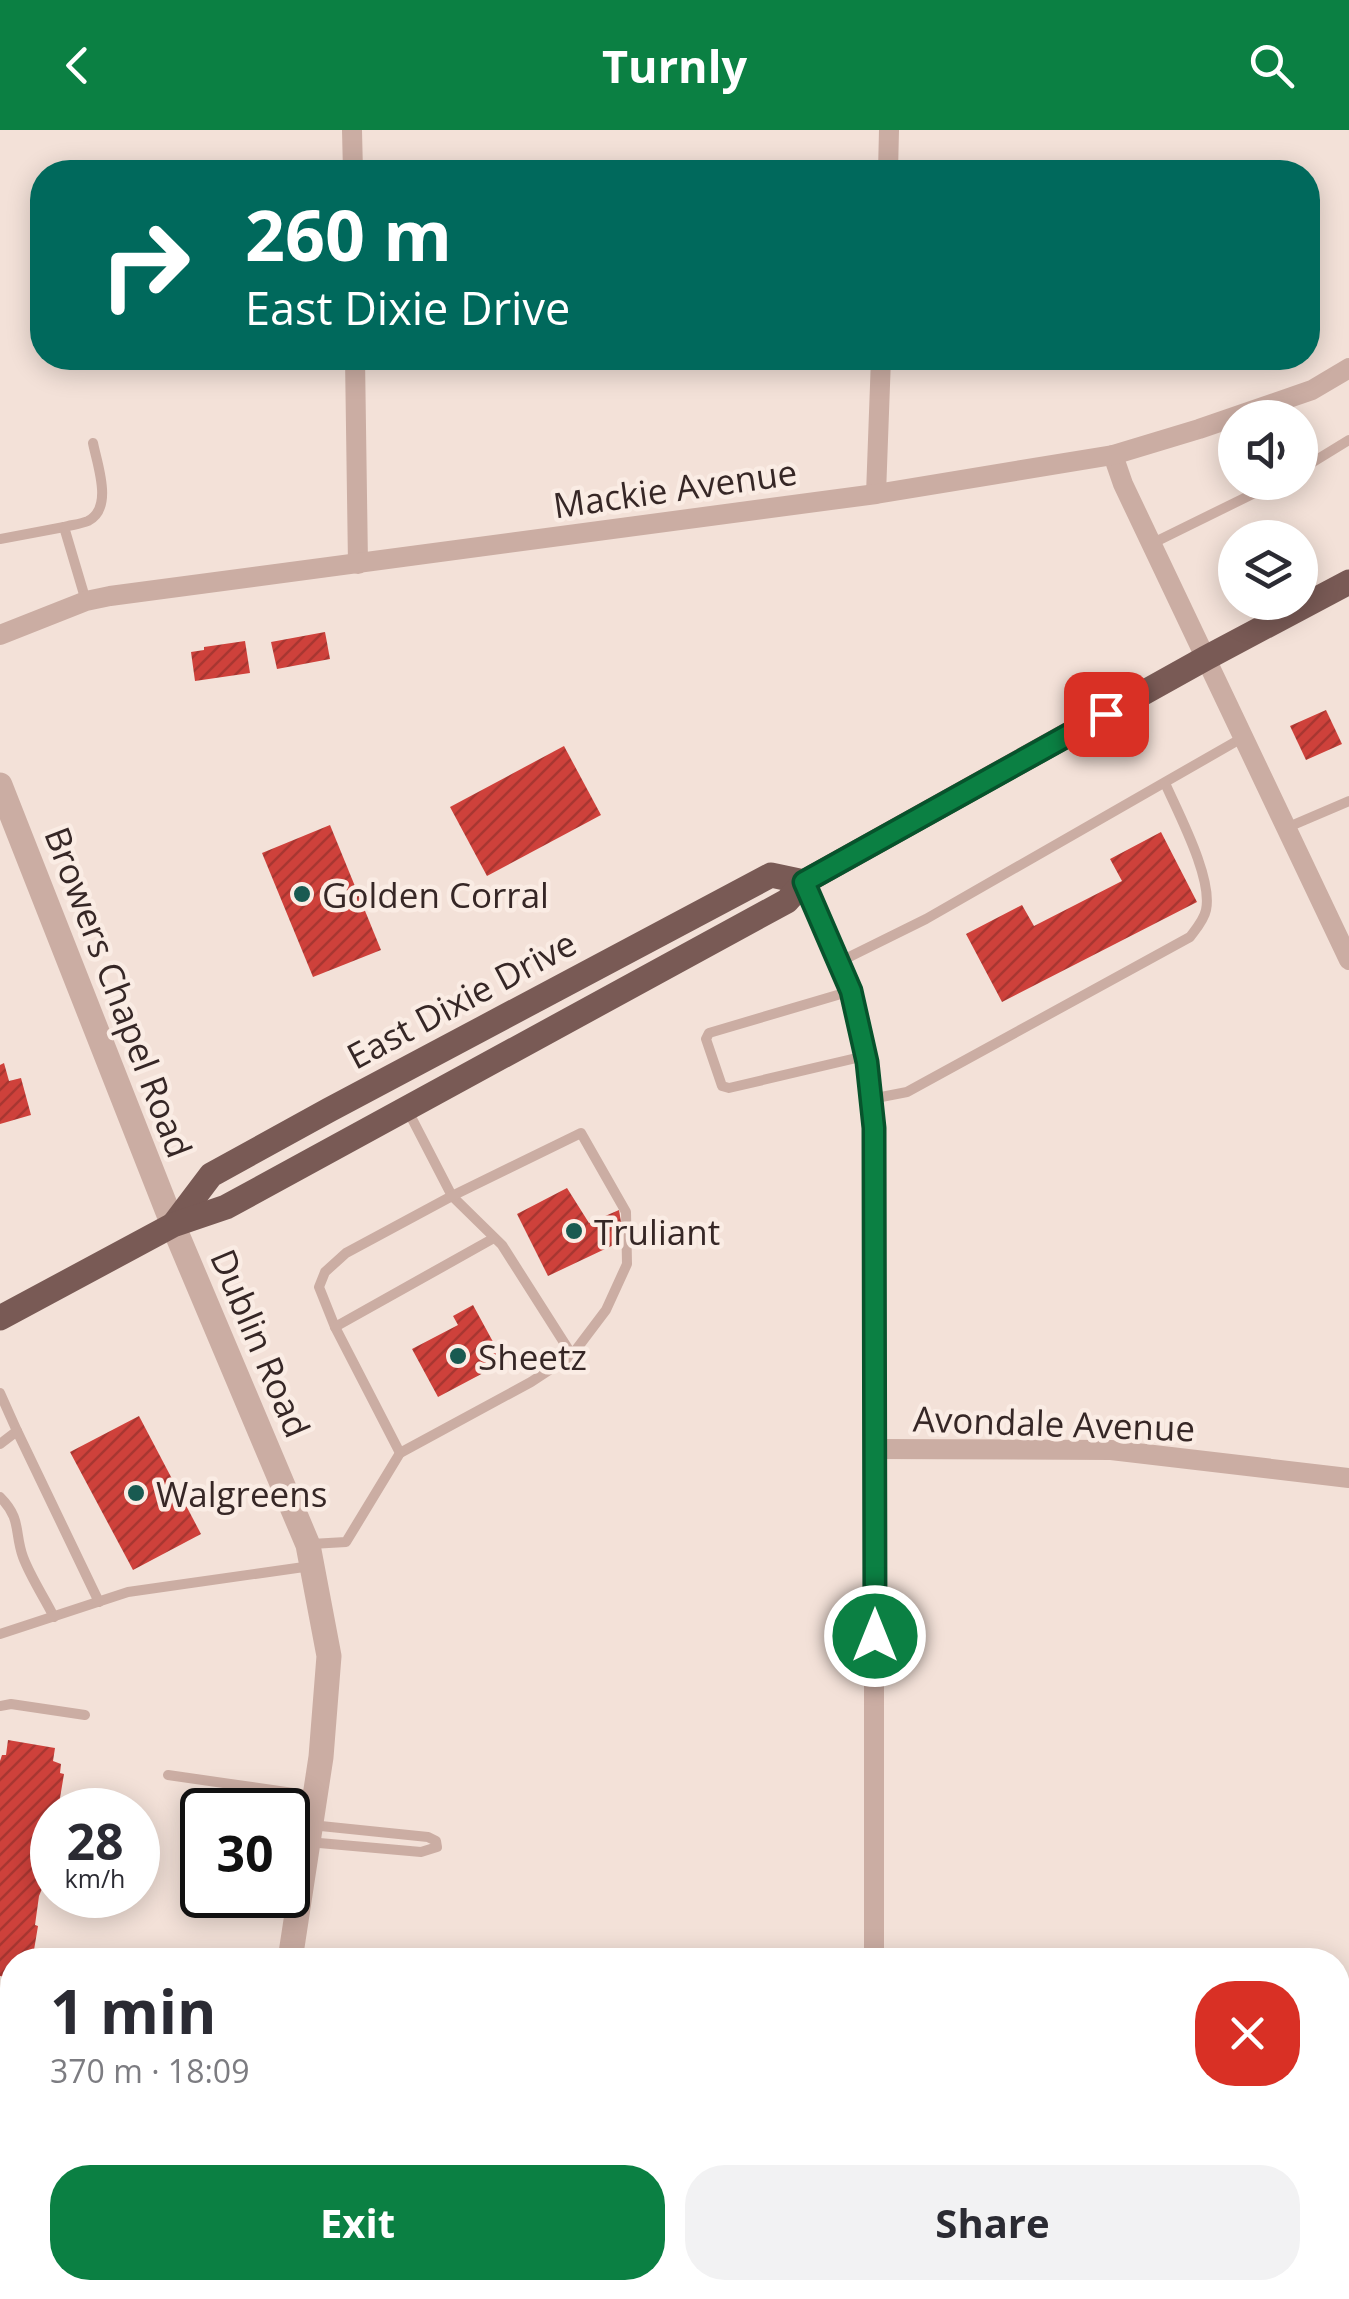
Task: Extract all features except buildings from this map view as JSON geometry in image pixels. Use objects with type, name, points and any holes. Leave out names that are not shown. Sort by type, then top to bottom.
[{"type":"main road","name":"East Dixie Drive","points":[[0,1318],[174,1225],[226,1207],[407,1110],[788,902],[804,882],[1349,582]]},
{"type":"main road","name":"East Dixie Drive","points":[[174,1225],[211,1175],[345,1101],[771,875],[804,882]]},
{"type":"street","points":[[352,130],[353,160]]},
{"type":"street","points":[[888,160],[889,130]]},
{"type":"street","name":"Mackie Avenue","points":[[0,635],[86,600],[876,494],[1113,455],[1312,390],[1349,368]]},
{"type":"street","points":[[355,370],[358,564]]},
{"type":"street","points":[[876,494],[881,370]]},
{"type":"street","points":[[1113,455],[1123,484],[1349,960]]},
{"type":"street","name":"Browers Chapel Road","points":[[0,785],[174,1225]]},
{"type":"street","points":[[804,882],[851,991],[866,1056],[874,1128],[874,1948]]},
{"type":"street","name":"Dublin Road","points":[[174,1225],[310,1555],[329,1656],[321,1757],[310,1827]]},
{"type":"street","name":"Avondale Avenue","points":[[875,1449],[1111,1450],[1349,1478]]},
{"type":"street","name":"Dublin Road","points":[[292,1948],[296,1918]]},
{"type":"lane","points":[[1318,459],[1349,440]]},
{"type":"lane","points":[[0,539],[64,527],[90,520],[97,513],[102,493],[93,443]]},
{"type":"lane","points":[[1152,544],[1241,500]]},
{"type":"lane","points":[[64,527],[86,600]]},
{"type":"lane","points":[[838,963],[926,919],[1242,738]]},
{"type":"lane","points":[[870,1099],[907,1092],[1190,937],[1205,914],[1208,898],[1198,858],[1164,783]]},
{"type":"lane","points":[[1285,828],[1349,801]]},
{"type":"lane","points":[[851,991],[708,1033],[706,1040],[722,1086],[728,1088],[866,1056]]},
{"type":"lane","points":[[407,1110],[452,1196],[502,1245],[572,1355]]},
{"type":"lane","points":[[0,1634],[128,1592],[310,1555],[346,1542],[400,1453],[532,1382],[572,1355],[606,1310],[627,1264],[626,1212],[581,1133],[346,1253],[325,1272],[318,1288],[400,1453]]},
{"type":"lane","points":[[335,1326],[494,1238]]},
{"type":"lane","points":[[0,1393],[99,1602]]},
{"type":"lane","points":[[0,1444],[17,1431]]},
{"type":"lane","points":[[0,1497],[18,1522],[22,1555],[54,1617]]},
{"type":"lane","points":[[0,1706],[10,1704],[85,1715]]},
{"type":"lane","points":[[168,1775],[315,1796]]},
{"type":"lane","points":[[309,1833],[428,1837],[436,1841],[437,1847],[420,1852],[309,1833]]},
{"type":"place","name":"Golden Corral","points":[[302,894]]},
{"type":"place","name":"Truliant","points":[[574,1231]]},
{"type":"place","name":"Sheetz","points":[[458,1356]]},
{"type":"place","name":"Walgreens","points":[[136,1493]]},
{"type":"route","points":[[875,1636],[874,1128],[867,1062],[851,991],[804,882],[1106,714]]}]
